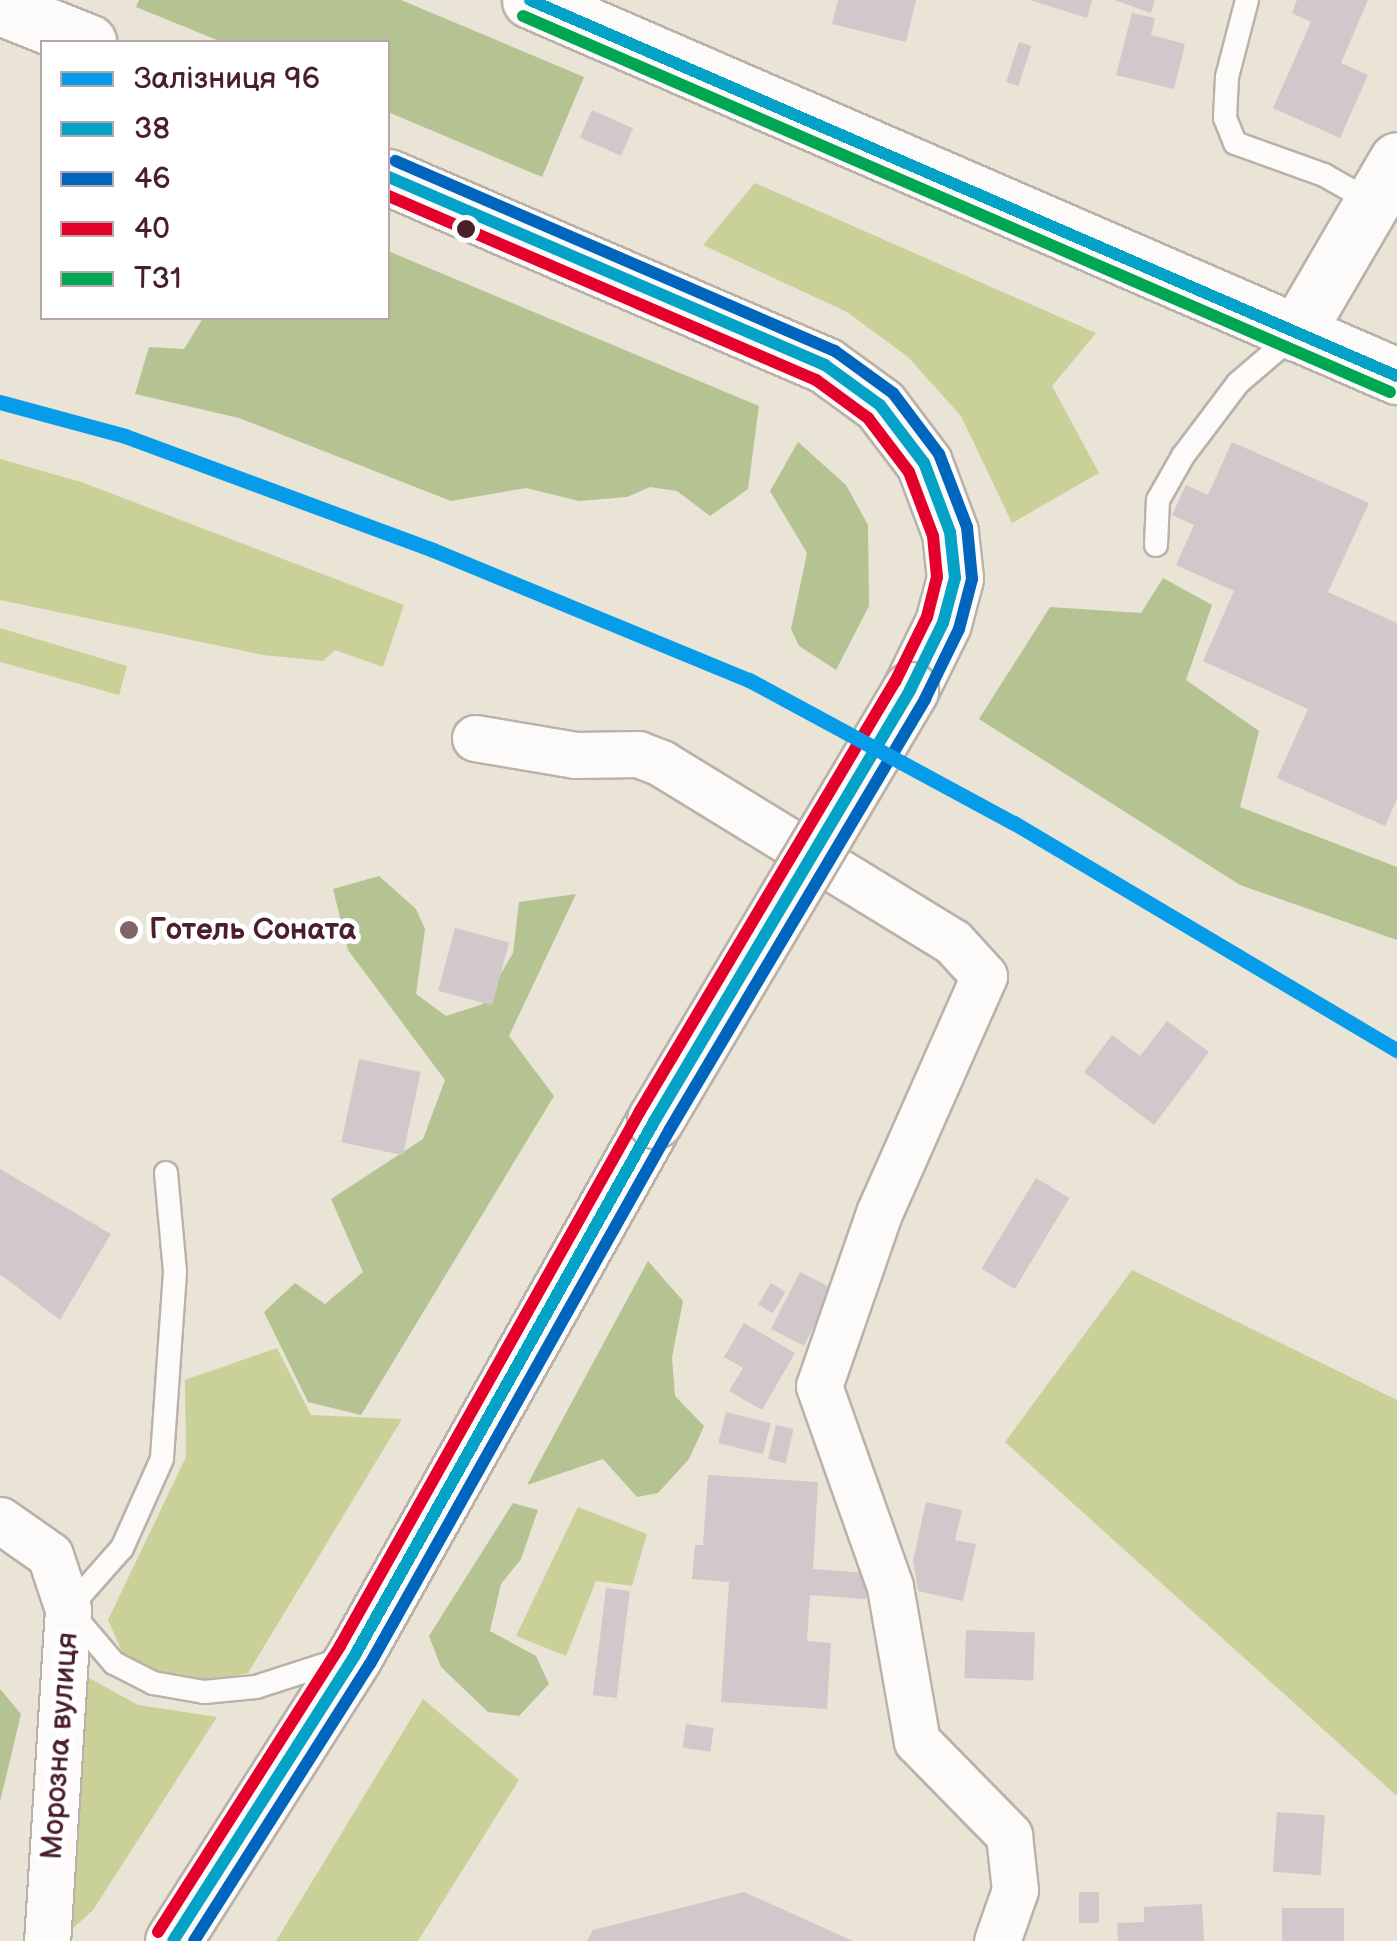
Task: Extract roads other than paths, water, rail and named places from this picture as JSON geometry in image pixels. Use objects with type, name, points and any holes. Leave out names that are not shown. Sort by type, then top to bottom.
[{"type":"main road","points":[[530,0],[1397,376]]},
{"type":"main road","points":[[0,7],[76,27]]},
{"type":"main road","points":[[172,1941],[355,1655],[655,1120],[910,690],[943,622],[954,578],[950,532],[924,463],[880,405],[826,365],[390,178]]},
{"type":"main road","points":[[1296,333],[1384,181]]},
{"type":"street","points":[[475,738],[661,762],[953,942],[984,976],[878,1213],[819,1386],[890,1587],[918,1741],[1009,1835],[1015,1890],[997,1941]]},
{"type":"street","name":"Морозна вулиця","points":[[0,1520],[50,1556],[68,1608],[47,1941]]},
{"type":"lane","points":[[1247,0],[1227,77],[1225,118],[1234,143],[1324,175],[1384,181]]},
{"type":"lane","points":[[1156,545],[1158,500],[1182,456],[1238,383],[1296,333]]},
{"type":"lane","points":[[166,1172],[175,1272],[162,1459],[122,1548],[68,1608],[114,1662],[153,1683],[204,1692],[256,1686],[355,1655]]},
{"type":"rail line","name":"96","points":[[0,402],[125,436],[433,550],[749,680],[1014,823],[1397,1050]]},
{"type":"place","name":"Готель Соната","points":[[129,930]]}]
